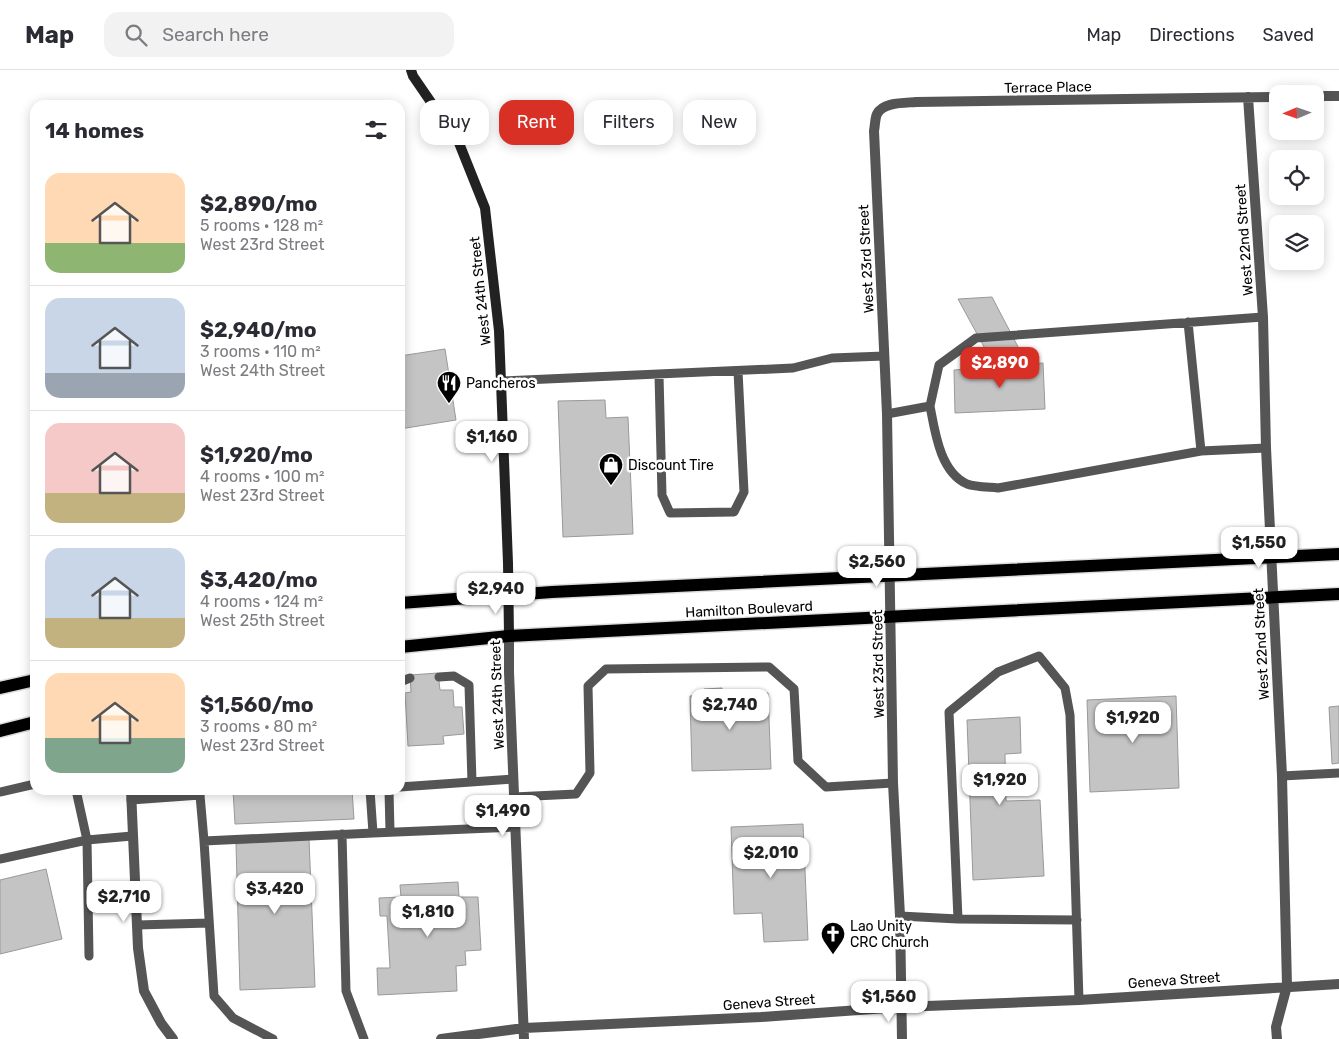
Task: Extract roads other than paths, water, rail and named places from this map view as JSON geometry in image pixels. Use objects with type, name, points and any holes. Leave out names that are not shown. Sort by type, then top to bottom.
[{"type":"main road","name":"Hamilton Boulevard","points":[[405,603],[508,595],[889,575],[1339,554]]},
{"type":"main road","name":"Hamilton Boulevard","points":[[405,646],[509,636],[1339,594]]},
{"type":"main road","points":[[0,688],[30,681]]},
{"type":"main road","points":[[0,731],[30,723]]},
{"type":"street","name":"West 24th Street","points":[[411,70],[413,76],[459,143],[485,208],[499,331],[502,381],[509,672],[524,1034]]},
{"type":"street","points":[[1324,96],[1339,96]]},
{"type":"street","name":"Terrace Place","points":[[876,168],[874,131],[877,114],[882,108],[898,104],[1269,97]]},
{"type":"street","name":"West 22nd Street","points":[[1248,98],[1262,317],[1266,448],[1282,776],[1287,986],[1276,1027],[1277,1039]]},
{"type":"street","name":"West 23rd Street","points":[[876,168],[887,414],[889,575],[892,618],[893,783],[900,916],[902,1039]]},
{"type":"street","points":[[131,795],[137,925],[144,991],[161,1023],[173,1039]]},
{"type":"street","name":"Geneva Street","points":[[441,1039],[901,1007],[1079,1000],[1339,984]]},
{"type":"lane","points":[[1262,317],[976,338],[939,365],[930,406],[937,445],[952,473],[967,484],[998,488],[1201,451],[1266,448]]},
{"type":"lane","points":[[1188,322],[1201,451]]},
{"type":"lane","points":[[502,381],[792,368],[832,358],[884,356]]},
{"type":"lane","points":[[659,375],[662,495],[670,513],[734,512],[744,492],[738,371]]},
{"type":"lane","points":[[887,414],[930,406]]},
{"type":"lane","points":[[958,919],[949,712],[998,672],[1040,656],[1065,688],[1070,714],[1079,1000]]},
{"type":"lane","points":[[514,797],[576,794],[590,773],[588,686],[606,669],[769,667],[794,689],[798,761],[826,787],[893,783]]},
{"type":"lane","points":[[439,677],[454,676],[469,685],[472,782]]},
{"type":"lane","points":[[405,680],[410,678]]},
{"type":"lane","points":[[1282,776],[1339,773]]},
{"type":"lane","points":[[405,787],[513,779]]},
{"type":"lane","points":[[0,792],[30,785]]},
{"type":"lane","points":[[77,795],[87,840],[89,956]]},
{"type":"lane","points":[[201,795],[214,996],[232,1018],[272,1039]]},
{"type":"lane","points":[[370,795],[373,833]]},
{"type":"lane","points":[[389,795],[390,832]]},
{"type":"lane","points":[[204,841],[516,827]]},
{"type":"lane","points":[[342,834],[346,992],[364,1039]]},
{"type":"lane","points":[[0,859],[87,840],[132,836]]},
{"type":"lane","points":[[900,916],[958,919],[1077,920]]},
{"type":"lane","points":[[137,925],[209,923]]},
{"type":"place","name":"Pancheros","points":[[449,404]]},
{"type":"place","name":"Discount Tire","points":[[611,486]]},
{"type":"place","name":"Lao Unity CRC Church","points":[[833,955]]}]
